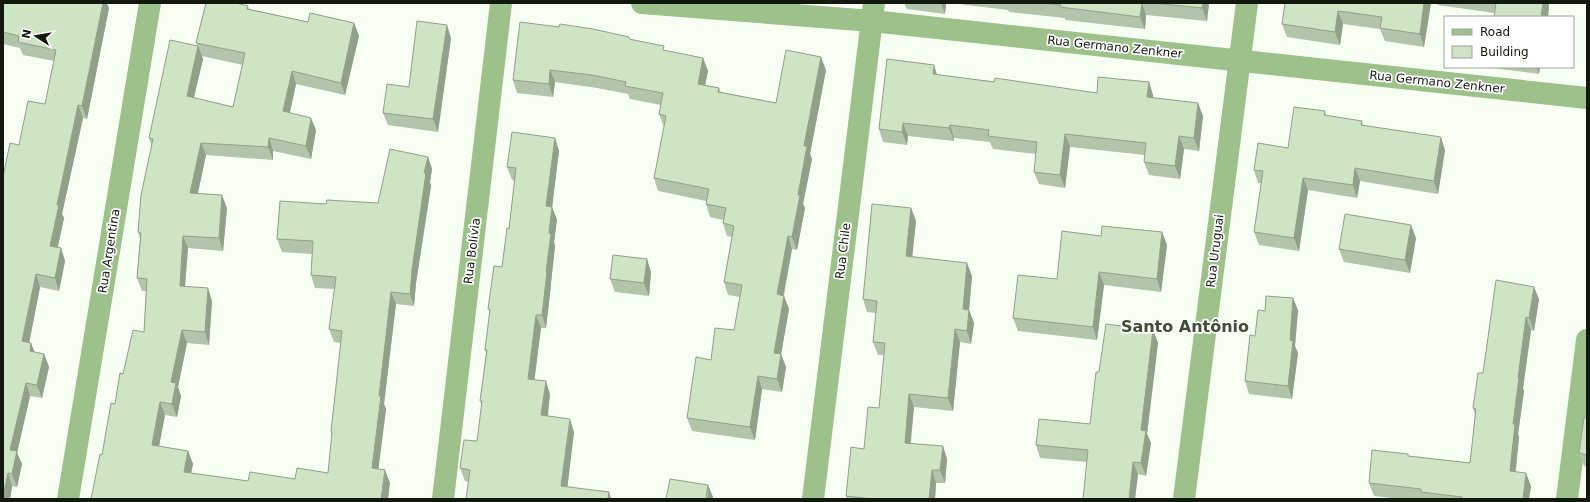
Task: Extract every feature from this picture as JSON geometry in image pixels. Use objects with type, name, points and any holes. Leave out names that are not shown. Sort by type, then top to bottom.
[{"type":"street","name":"Rua Argentina","points":[[68,499],[150,3]]},
{"type":"street","name":"Rua Bolívia","points":[[444,499],[501,3]]},
{"type":"street","name":"Rua Germano Zenkner","points":[[642,3],[873,12],[1240,60],[1587,98]]},
{"type":"street","name":"Rua Uruguai","points":[[1184,499],[1247,3]]},
{"type":"street","name":"Rua Chile","points":[[813,499],[873,12]]},
{"type":"street","points":[[1567,499],[1587,340]]},
{"type":"building","points":[[3,3],[103,3],[82,106],[78,105],[57,205],[59,205],[50,246],[61,248],[55,278],[36,274],[22,341],[31,343],[30,351],[44,354],[37,385],[26,383],[10,450],[17,451],[12,474],[8,473],[3,496],[3,177],[10,143],[19,145],[28,101],[45,104],[56,50],[18,42],[19,36],[3,32]]},
{"type":"building","points":[[206,3],[236,3],[248,6],[247,9],[308,22],[310,13],[354,23],[341,83],[292,71],[283,111],[311,118],[306,146],[269,138],[268,147],[201,143],[190,193],[222,195],[219,238],[183,236],[180,286],[208,288],[205,332],[182,330],[171,382],[176,383],[172,404],[160,402],[152,445],[188,451],[184,472],[248,481],[250,472],[295,479],[297,468],[328,473],[342,331],[329,329],[336,277],[311,275],[313,241],[277,239],[280,201],[326,204],[327,200],[378,203],[390,149],[428,157],[424,173],[426,173],[410,294],[391,292],[379,396],[381,396],[372,468],[385,470],[381,499],[91,499],[100,454],[102,455],[111,403],[115,404],[120,373],[123,374],[133,330],[144,332],[147,279],[137,278],[141,233],[138,232],[141,195],[153,139],[149,138],[170,40],[198,46],[187,96],[233,107],[245,53],[196,43]]},
{"type":"building","points":[[1039,3],[1142,3],[1140,17]]},
{"type":"building","points":[[1153,3],[1203,3],[1202,8]]},
{"type":"building","points":[[1285,3],[1424,3],[1420,34],[1380,28],[1382,17],[1338,11],[1335,32],[1282,24]]},
{"type":"building","points":[[1496,3],[1543,3],[1541,16],[1494,16]]},
{"type":"building","points":[[417,21],[447,25],[433,119],[383,113],[387,84],[409,87]]},
{"type":"building","points":[[520,22],[559,27],[560,24],[593,29],[629,37],[629,39],[664,46],[663,50],[703,58],[698,84],[719,88],[718,92],[776,103],[786,50],[821,57],[804,146],[807,146],[798,195],[800,195],[792,237],[788,236],[777,294],[784,296],[774,353],[781,354],[777,379],[758,376],[750,427],[687,418],[696,357],[711,360],[715,328],[734,330],[742,285],[724,282],[734,226],[723,223],[726,208],[706,204],[709,189],[654,178],[666,116],[659,114],[663,93],[625,86],[626,82],[592,75],[550,70],[549,84],[513,80]]},
{"type":"building","points":[[887,59],[934,65],[933,74],[994,82],[995,78],[1097,93],[1098,77],[1149,82],[1147,97],[1198,103],[1194,138],[1179,136],[1175,166],[1144,162],[1146,143],[1065,134],[1060,175],[1034,172],[1037,142],[988,136],[989,130],[950,125],[949,128],[903,123],[902,132],[879,129]]},
{"type":"building","points":[[1294,107],[1325,111],[1324,115],[1362,121],[1361,125],[1441,137],[1434,181],[1355,168],[1353,185],[1303,178],[1294,238],[1254,232],[1263,171],[1254,170],[1258,143],[1288,148]]},
{"type":"building","points":[[512,132],[555,138],[546,206],[552,207],[547,272],[542,315],[536,315],[528,379],[546,381],[541,415],[570,419],[561,486],[609,492],[608,499],[466,499],[470,470],[460,468],[464,440],[477,441],[482,401],[480,401],[487,350],[485,350],[490,309],[488,309],[494,266],[502,267],[507,228],[509,229],[516,168],[507,167]]},
{"type":"building","points":[[872,204],[911,208],[906,256],[967,263],[963,309],[969,310],[967,331],[955,329],[948,398],[909,394],[905,443],[943,446],[940,470],[932,470],[929,499],[873,499],[846,496],[851,447],[864,449],[868,407],[879,408],[885,343],[873,342],[877,301],[863,299]]},
{"type":"building","points":[[1345,214],[1411,225],[1405,260],[1339,249]]},
{"type":"building","points":[[1102,226],[1162,232],[1157,279],[1099,272],[1093,327],[1013,318],[1018,275],[1057,279],[1062,231],[1101,236]]},
{"type":"building","points":[[613,255],[647,259],[644,283],[610,279]]},
{"type":"building","points":[[1496,280],[1534,287],[1529,318],[1526,317],[1518,378],[1510,471],[1526,473],[1523,499],[1462,499],[1462,497],[1421,492],[1421,489],[1369,483],[1372,450],[1408,454],[1408,456],[1470,463],[1476,409],[1473,408],[1478,373],[1483,373]]},
{"type":"building","points":[[1266,296],[1293,298],[1290,340],[1293,341],[1288,386],[1245,381],[1250,335],[1255,336],[1258,310],[1265,311]]},
{"type":"building","points":[[1106,324],[1153,330],[1141,430],[1146,431],[1141,463],[1133,462],[1129,499],[1083,499],[1088,450],[1036,445],[1039,419],[1090,424],[1096,372],[1099,372]]},
{"type":"building","points":[[1584,418],[1587,418],[1587,455],[1579,453]]},
{"type":"building","points":[[670,479],[708,485],[706,498],[710,499],[666,499]]},
{"type":"district","name":"Santo Antônio","points":[[1185,326]]}]
